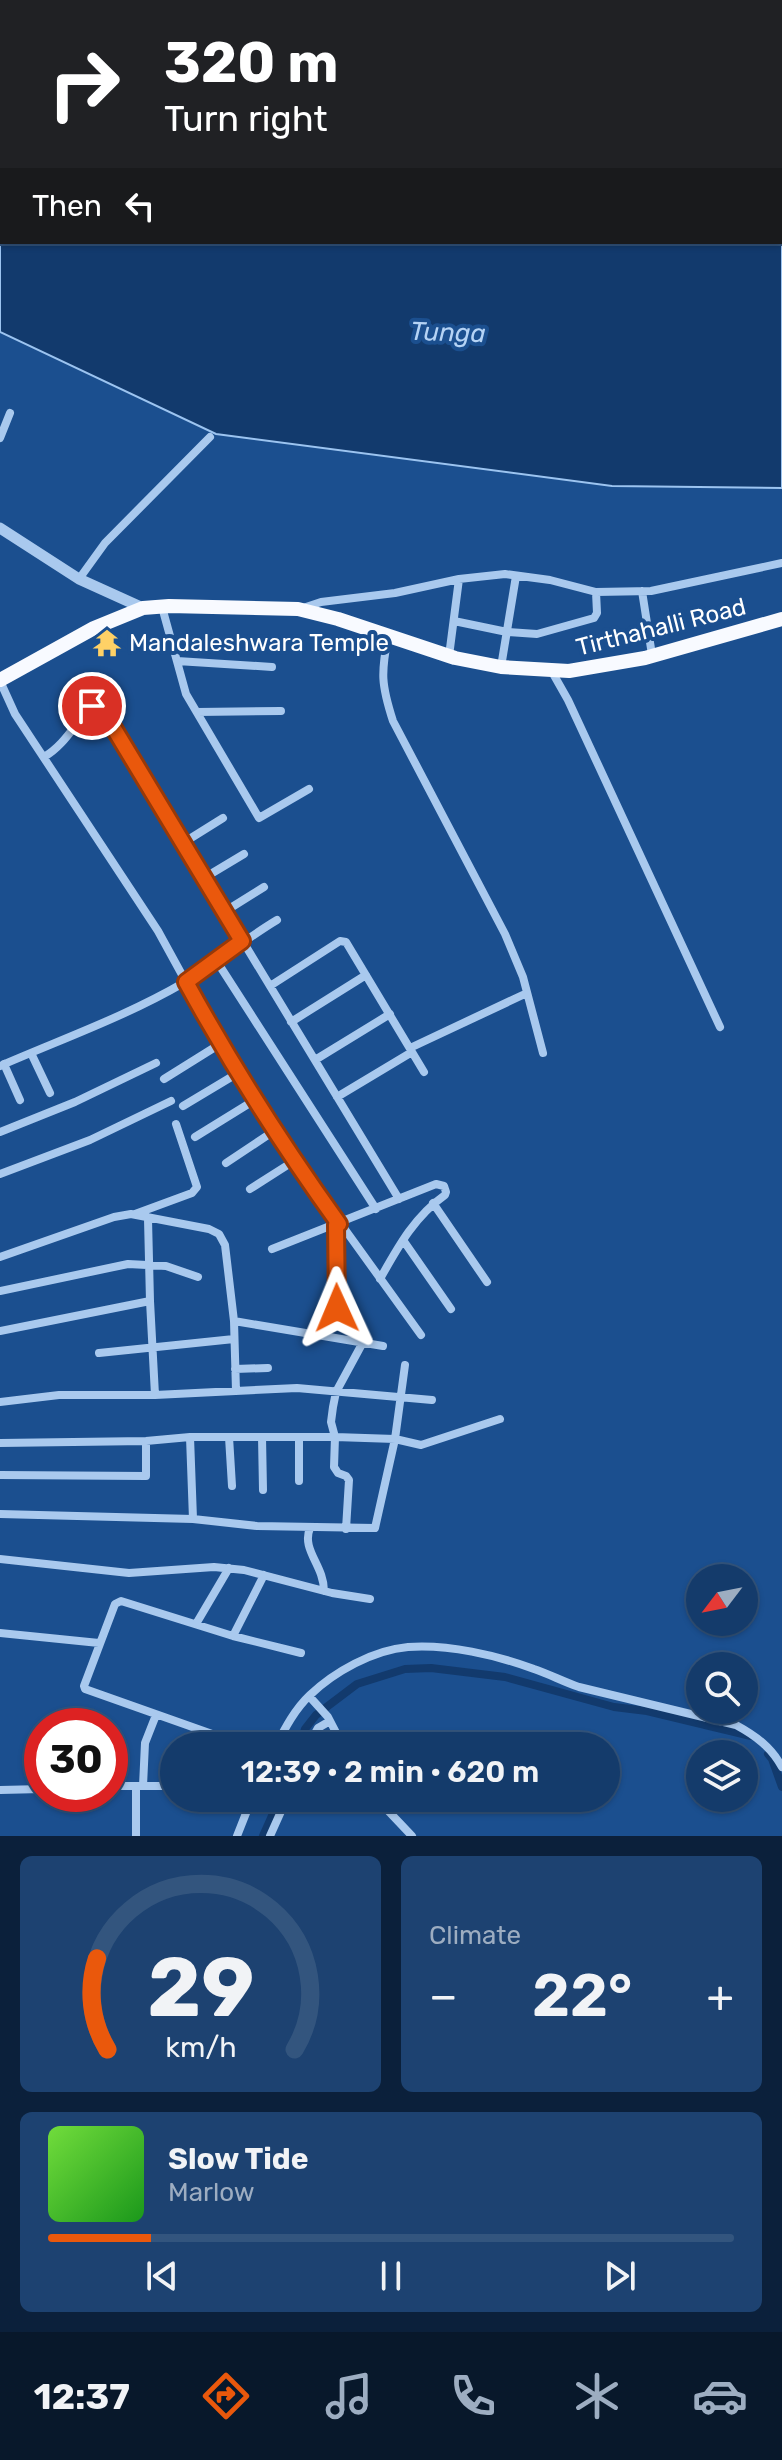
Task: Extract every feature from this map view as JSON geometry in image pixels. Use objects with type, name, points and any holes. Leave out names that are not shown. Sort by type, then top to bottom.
[{"type":"highway","name":"Tirthahalli Road","points":[[0,681],[94,628],[143,608],[298,609],[449,656],[501,667],[569,671],[652,655],[782,619]]},
{"type":"street","points":[[0,438],[10,413]]},
{"type":"street","points":[[79,579],[105,543],[210,437]]},
{"type":"street","points":[[0,528],[79,579],[143,608]]},
{"type":"street","points":[[298,609],[321,602],[505,574],[550,580],[596,592],[642,591],[782,563]]},
{"type":"street","points":[[501,667],[516,576]]},
{"type":"street","points":[[449,656],[459,579]]},
{"type":"street","points":[[642,591],[652,655]]},
{"type":"street","points":[[454,621],[507,632],[537,634],[590,621],[597,613],[596,592]]},
{"type":"street","points":[[162,607],[183,687],[259,818],[309,789]]},
{"type":"street","points":[[388,636],[382,670],[386,700],[393,721],[505,934],[523,977],[543,1053]]},
{"type":"street","points":[[177,661],[272,667]]},
{"type":"street","points":[[551,670],[568,700],[720,1027]]},
{"type":"street","points":[[0,681],[15,714],[158,931],[220,1044],[274,1131],[338,1224],[421,1335]]},
{"type":"street","points":[[44,757],[60,745],[92,706],[98,705],[399,1199]]},
{"type":"street","points":[[197,712],[281,711]]},
{"type":"street","points":[[183,843],[223,818]]},
{"type":"street","points":[[204,878],[244,854]]},
{"type":"street","points":[[224,912],[264,887]]},
{"type":"street","points":[[20,1100],[2,1065],[111,1019],[186,982],[277,920]]},
{"type":"street","points":[[270,986],[343,940],[424,1072]]},
{"type":"street","points":[[216,960],[376,1209]]},
{"type":"street","points":[[291,1022],[366,975]]},
{"type":"street","points":[[337,1097],[411,1050],[527,993]]},
{"type":"street","points":[[315,1060],[390,1014]]},
{"type":"street","points":[[164,1079],[220,1044]]},
{"type":"street","points":[[31,1053],[50,1093]]},
{"type":"street","points":[[0,1132],[75,1102],[156,1063]]},
{"type":"street","points":[[183,1106],[238,1073]]},
{"type":"street","points":[[195,1137],[255,1100]]},
{"type":"street","points":[[0,1174],[90,1140],[171,1101]]},
{"type":"street","points":[[0,1257],[114,1217],[134,1215],[192,1193],[197,1187],[176,1124]]},
{"type":"street","points":[[226,1163],[274,1131]]},
{"type":"street","points":[[250,1189],[294,1161]]},
{"type":"street","points":[[272,1249],[440,1184],[446,1192],[422,1214],[380,1279]]},
{"type":"street","points":[[433,1203],[487,1282]]},
{"type":"street","points":[[134,1215],[209,1229],[219,1234],[225,1245],[234,1321],[236,1391]]},
{"type":"street","points":[[148,1219],[155,1395]]},
{"type":"street","points":[[337,1308],[338,1224]]},
{"type":"street","points":[[403,1240],[451,1309]]},
{"type":"street","points":[[0,1291],[128,1264],[166,1266],[198,1277]]},
{"type":"street","points":[[0,1331],[150,1301]]},
{"type":"street","points":[[234,1321],[383,1346]]},
{"type":"street","points":[[99,1353],[234,1339]]},
{"type":"street","points":[[346,1529],[349,1480],[334,1467],[335,1437],[331,1422],[336,1392],[362,1344]]},
{"type":"street","points":[[0,1514],[193,1519],[257,1526],[370,1530],[377,1525],[395,1439],[405,1365]]},
{"type":"street","points":[[235,1369],[268,1368]]},
{"type":"street","points":[[0,1402],[59,1395],[155,1395],[297,1388],[432,1400]]},
{"type":"street","points":[[0,1443],[146,1441],[190,1437],[335,1437],[395,1439],[426,1445],[500,1419]]},
{"type":"street","points":[[190,1437],[193,1519]]},
{"type":"street","points":[[229,1437],[232,1486]]},
{"type":"street","points":[[262,1437],[263,1490]]},
{"type":"street","points":[[299,1437],[299,1481]]},
{"type":"street","points":[[0,1475],[146,1476],[146,1441]]},
{"type":"street","points":[[310,1528],[307,1543],[322,1575],[324,1591]]},
{"type":"street","points":[[0,1559],[129,1573],[229,1568],[370,1599]]},
{"type":"street","points":[[196,1624],[229,1568]]},
{"type":"street","points":[[233,1636],[264,1575]]},
{"type":"street","points":[[206,1732],[85,1689],[99,1643],[118,1601],[301,1653]]},
{"type":"street","points":[[0,1633],[99,1643]]},
{"type":"street","points":[[283,1732],[311,1698],[354,1664],[391,1650],[434,1647],[492,1657],[537,1669],[579,1687],[736,1725],[756,1736],[782,1767]]},
{"type":"street","points":[[311,1698],[336,1732]]},
{"type":"street","points":[[136,1836],[145,1743],[156,1715]]},
{"type":"street","points":[[316,1732],[329,1719]]},
{"type":"street","points":[[128,1786],[160,1786]]},
{"type":"street","points":[[0,1790],[24,1789]]},
{"type":"street","points":[[237,1836],[246,1812]]},
{"type":"street","points":[[270,1836],[281,1812]]},
{"type":"street","points":[[389,1812],[412,1836]]},
{"type":"water","name":"Tunga","points":[[0,244],[782,244],[782,488],[612,486],[216,434],[0,332]]},
{"type":"waterway","points":[[304,1732],[316,1715],[357,1684],[405,1669],[431,1668],[505,1677],[614,1707],[647,1711],[751,1736]]},
{"type":"waterway","points":[[768,1754],[782,1787]]},
{"type":"waterway","points":[[263,1836],[274,1812]]},
{"type":"place","name":"Mandaleshwara Temple","points":[[107,643]]},
{"type":"route","points":[[92,706],[101,707],[242,941],[186,982],[274,1131],[339,1224],[336,1225],[337,1308]]}]
